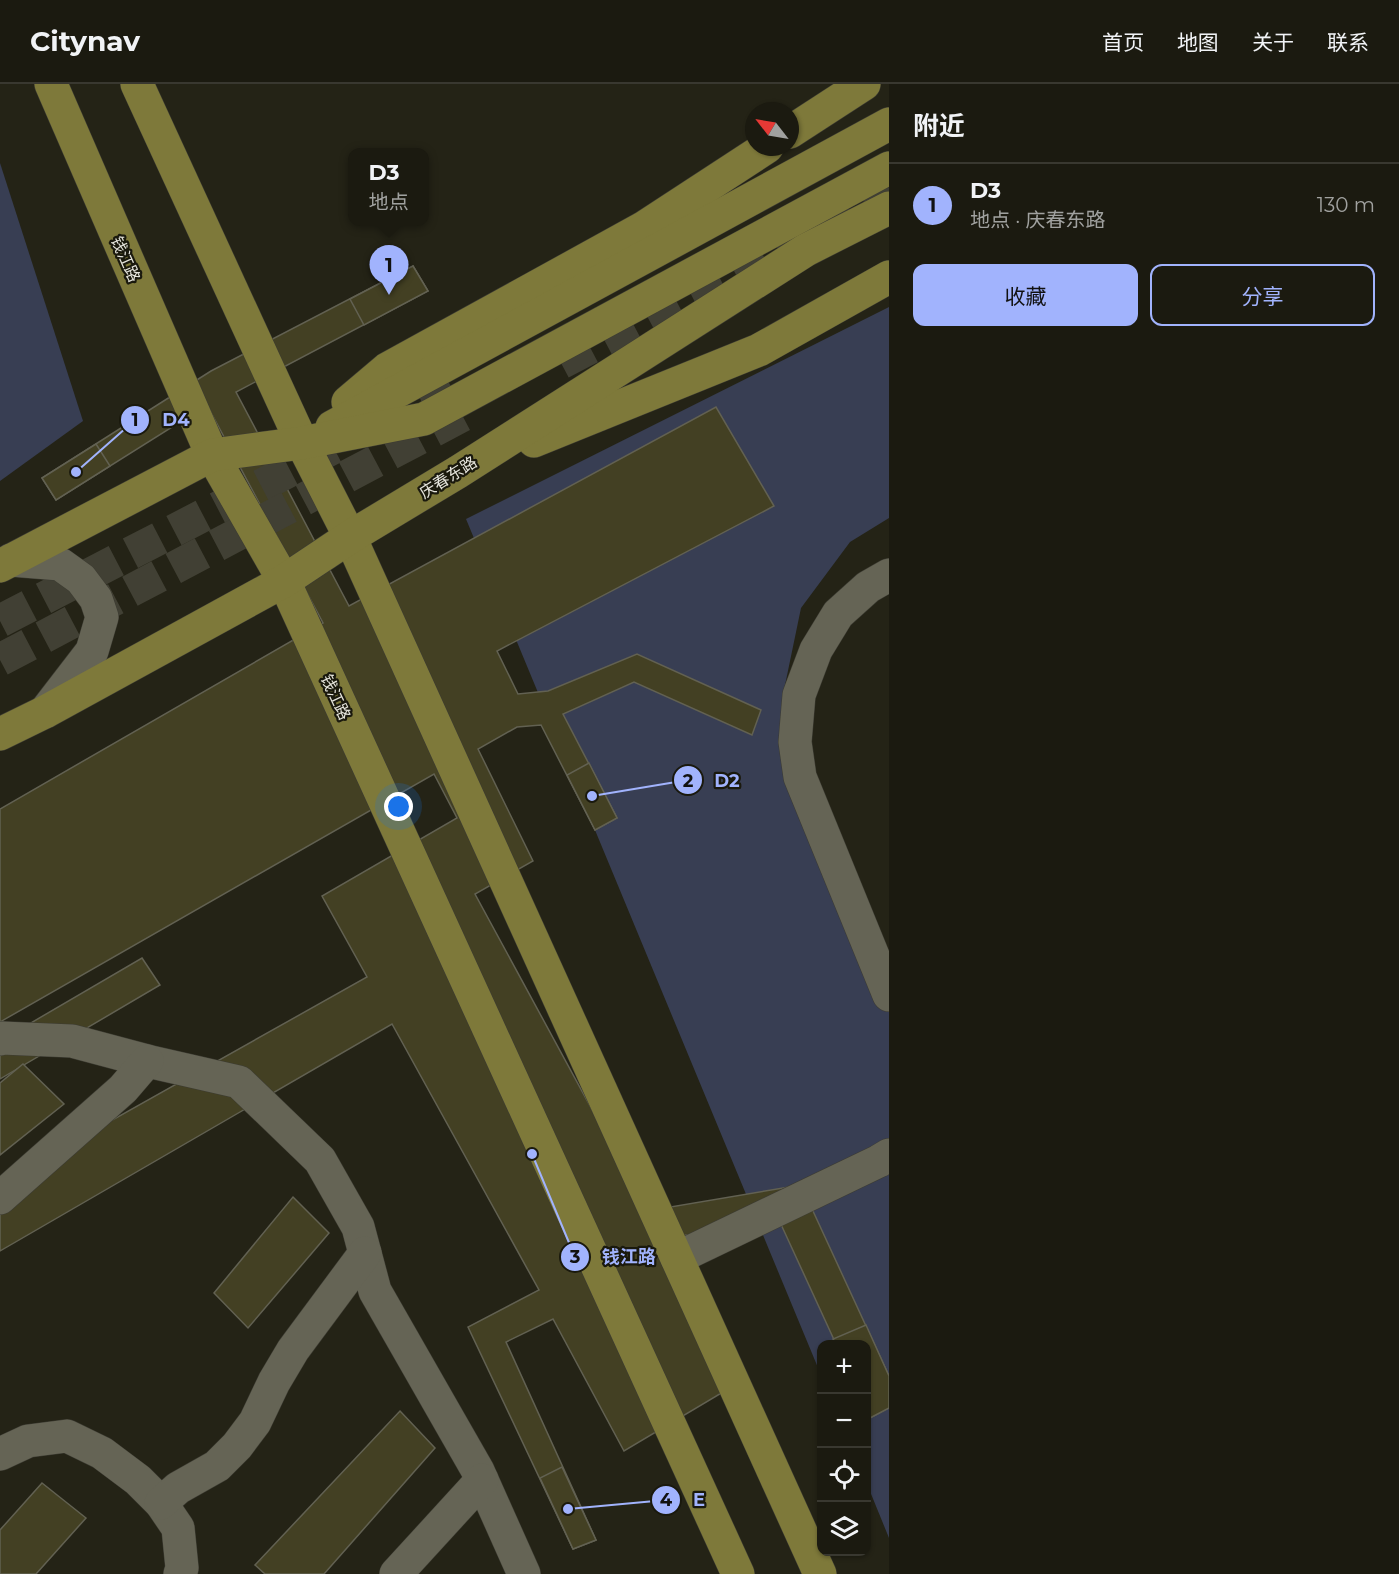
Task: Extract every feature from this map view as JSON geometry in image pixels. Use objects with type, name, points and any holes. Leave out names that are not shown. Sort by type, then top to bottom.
[{"type":"main road","name":"钱江路","points":[[51,84],[212,455],[284,580],[738,1574]]},
{"type":"main road","points":[[137,84],[302,443],[350,537],[820,1574]]},
{"type":"main road","points":[[799,126],[864,84]]},
{"type":"main road","points":[[302,443],[889,124]]},
{"type":"main road","points":[[302,443],[387,369],[643,228],[753,156]]},
{"type":"main road","points":[[5,563],[212,455],[302,443],[424,419],[889,168]]},
{"type":"main road","name":"庆春东路","points":[[0,734],[45,712],[284,580],[806,250],[889,208]]},
{"type":"main road","points":[[458,471],[759,350],[889,277]]},
{"type":"lane","points":[[643,228],[844,148]]},
{"type":"lane","points":[[5,563],[60,564],[81,579],[96,599],[102,617],[92,651],[45,712]]},
{"type":"lane","points":[[889,575],[868,587],[838,614],[816,650],[799,695],[795,742],[800,777],[889,995]]},
{"type":"lane","points":[[0,1039],[72,1041],[147,1062],[239,1083],[320,1160],[358,1227],[375,1291],[482,1480],[524,1574]]},
{"type":"lane","points":[[0,1198],[123,1089],[147,1062]]},
{"type":"lane","points":[[677,1258],[889,1155]]},
{"type":"lane","points":[[161,1503],[178,1488],[217,1466],[237,1446],[255,1422],[274,1382],[293,1350],[365,1253]]},
{"type":"lane","points":[[0,1454],[28,1441],[67,1437],[102,1453],[138,1480],[161,1503],[178,1528],[182,1568],[180,1574]]},
{"type":"lane","points":[[396,1574],[482,1480]]},
{"type":"shaded area","points":[[0,163],[83,421],[0,481]]},
{"type":"shaded area","points":[[889,307],[889,518],[850,542],[801,608],[784,690],[889,977],[889,1538],[871,1494],[871,1340],[817,1340],[817,1365],[466,519]]},
{"type":"building","points":[[413,266],[428,291],[236,392],[349,606],[716,407],[774,506],[497,651],[518,694],[548,691],[637,654],[761,710],[752,735],[634,682],[563,714],[617,818],[595,830],[541,725],[517,727],[478,749],[533,861],[475,894],[647,1211],[801,1185],[889,1376],[889,1408],[871,1417],[871,1340],[834,1340],[779,1220],[662,1239],[740,1382],[624,1451],[553,1319],[506,1342],[596,1540],[573,1549],[468,1327],[539,1290],[392,1024],[0,1251],[0,1183],[367,977],[322,896],[457,818],[434,774],[0,1022],[0,809],[323,623],[207,405],[56,500],[42,478],[211,371]]},
{"type":"building","points":[[413,266],[428,291],[364,325],[350,299]]},
{"type":"building","points":[[96,444],[110,466],[56,500],[42,478]]},
{"type":"building","points":[[589,763],[617,818],[595,830],[567,775]]},
{"type":"building","points":[[142,958],[160,985],[0,1079],[0,1041]]},
{"type":"building","points":[[23,1064],[64,1104],[0,1155],[0,1083]]},
{"type":"building","points":[[293,1197],[329,1233],[248,1328],[214,1293]]},
{"type":"building","points":[[866,1325],[889,1376],[889,1408],[871,1417],[871,1340],[833,1339]]},
{"type":"building","points":[[400,1411],[435,1448],[324,1574],[265,1574],[255,1565]]},
{"type":"building","points":[[562,1467],[596,1540],[573,1549],[540,1478]]},
{"type":"building","points":[[42,1483],[86,1518],[36,1574],[0,1574],[0,1530]]},
{"type":"tunnel","points":[[561,363],[889,188]]},
{"type":"tunnel","points":[[378,424],[465,379]]},
{"type":"tunnel","points":[[0,660],[463,415]]},
{"type":"tunnel","points":[[0,621],[335,447]]},
{"type":"place","name":"D3","points":[[389,295]]},
{"type":"place","name":"D4","points":[[76,472]]},
{"type":"place","name":"D2","points":[[592,796]]},
{"type":"place","name":"钱江路","points":[[532,1154]]},
{"type":"place","name":"E","points":[[568,1509]]}]
